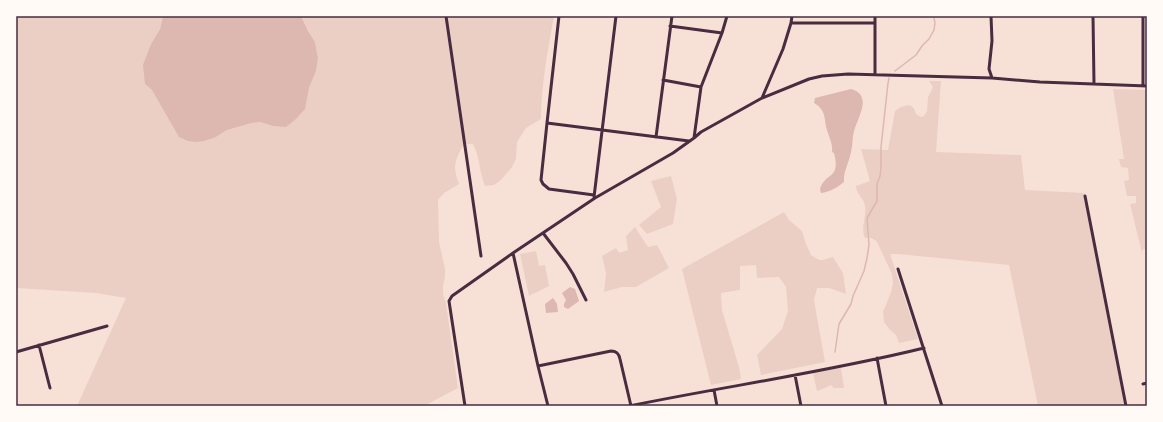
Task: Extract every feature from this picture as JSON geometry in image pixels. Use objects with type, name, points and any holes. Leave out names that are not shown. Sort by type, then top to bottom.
[{"type":"street","points":[[446,16],[481,256]]},
{"type":"street","points":[[559,16],[546,123],[541,180],[542,183],[549,189],[594,197]]},
{"type":"street","points":[[594,197],[616,16]]},
{"type":"street","points":[[656,137],[672,16]]},
{"type":"street","points":[[694,138],[701,87],[727,16]]},
{"type":"street","points":[[762,98],[783,49],[792,16]]},
{"type":"street","points":[[875,16],[875,74]]},
{"type":"street","points":[[991,16],[992,42],[989,69],[992,78]]},
{"type":"street","points":[[1093,16],[1094,84]]},
{"type":"street","points":[[1143,16],[1143,86]]},
{"type":"street","points":[[791,23],[875,23]]},
{"type":"street","points":[[670,26],[722,33]]},
{"type":"street","points":[[465,406],[449,303],[452,296],[594,197],[673,153],[701,132],[762,98],[808,79],[822,76],[848,74],[992,78],[1040,82],[1147,86]]},
{"type":"street","points":[[663,80],[701,87]]},
{"type":"street","points":[[546,123],[689,141]]},
{"type":"street","points":[[1085,196],[1126,406]]},
{"type":"street","points":[[543,233],[573,274],[586,300]]},
{"type":"street","points":[[513,253],[548,406]]},
{"type":"street","points":[[898,269],[942,406]]},
{"type":"street","points":[[16,352],[106,326]]},
{"type":"street","points":[[39,345],[50,388]]},
{"type":"street","points":[[538,366],[613,351],[618,353],[630,406],[812,372],[924,348]]},
{"type":"street","points":[[877,358],[886,406]]},
{"type":"street","points":[[795,375],[801,406]]},
{"type":"street","points":[[1143,384],[1147,383]]},
{"type":"street","points":[[714,390],[717,406]]},
{"type":"shaded area","points":[[16,16],[163,16],[160,29],[151,44],[145,84],[216,137],[227,130],[252,123],[260,122],[273,126],[309,88],[316,71],[318,58],[315,42],[301,16],[554,16],[547,55],[541,106],[541,119],[526,128],[517,142],[516,159],[512,167],[501,180],[494,185],[485,186],[473,144],[464,144],[458,154],[455,168],[459,184],[444,193],[438,200],[439,242],[445,269],[443,294],[446,303],[458,388],[424,406],[77,406],[126,298],[96,293],[16,288]]},
{"type":"shaded area","points":[[163,16],[301,16],[315,42],[318,58],[316,71],[309,88],[305,109],[286,127],[273,126],[260,122],[227,130],[216,137],[204,141],[188,141],[179,137],[152,90],[145,84],[143,65],[151,44],[160,29]]},
{"type":"shaded area","points":[[929,81],[941,81],[936,152],[1021,155],[1025,190],[1084,193],[1126,406],[1038,406],[1009,265],[890,254],[918,339],[899,343],[896,335],[884,322],[883,312],[891,292],[893,283],[892,274],[877,242],[871,238],[865,238],[863,230],[865,206],[856,189],[856,186],[870,181],[861,149],[888,150],[895,111],[901,107],[907,105],[913,107],[916,114],[921,117],[924,116],[927,111],[928,97],[933,87]]},
{"type":"shaded area","points":[[851,89],[858,92],[863,101],[861,113],[854,131],[852,149],[844,175],[844,182],[828,192],[821,193],[820,189],[822,184],[834,172],[836,162],[834,153],[832,152],[832,145],[824,116],[821,109],[814,103],[815,98]]},
{"type":"shaded area","points":[[1113,89],[1147,90],[1147,246],[1146,249],[1143,249],[1142,253],[1130,204],[1136,203],[1136,196],[1127,196],[1124,181],[1129,180],[1128,168],[1121,167],[1119,159],[1124,159]]},
{"type":"shaded area","points":[[671,176],[677,199],[673,224],[647,234],[639,225],[661,207],[651,181]]},
{"type":"shaded area","points":[[784,212],[789,220],[802,231],[811,255],[819,260],[833,257],[843,273],[846,294],[829,288],[817,288],[814,300],[825,362],[761,375],[757,355],[782,329],[788,311],[786,287],[779,277],[757,278],[756,265],[740,266],[740,290],[721,293],[722,310],[739,367],[741,379],[711,385],[682,269]]},
{"type":"shaded area","points":[[635,227],[648,247],[657,245],[669,268],[636,287],[622,287],[604,292],[606,273],[602,256],[616,248],[619,253],[628,250],[626,236]]},
{"type":"shaded area","points":[[536,251],[539,266],[545,265],[549,286],[529,296],[520,254]]},
{"type":"shaded area","points":[[570,287],[575,289],[579,301],[568,309],[564,307],[566,300],[562,293]]},
{"type":"shaded area","points":[[553,298],[557,304],[558,312],[546,313],[545,304]]},
{"type":"shaded area","points":[[841,368],[844,388],[834,388],[831,385],[817,391],[813,373]]},
{"type":"waterway","points":[[895,71],[916,55],[929,39],[934,30],[935,23],[934,18],[931,16]]},
{"type":"waterway","points":[[835,352],[839,324],[851,304],[864,271],[867,258],[869,245],[867,218],[877,201],[877,184],[881,168],[881,147],[889,78]]}]
